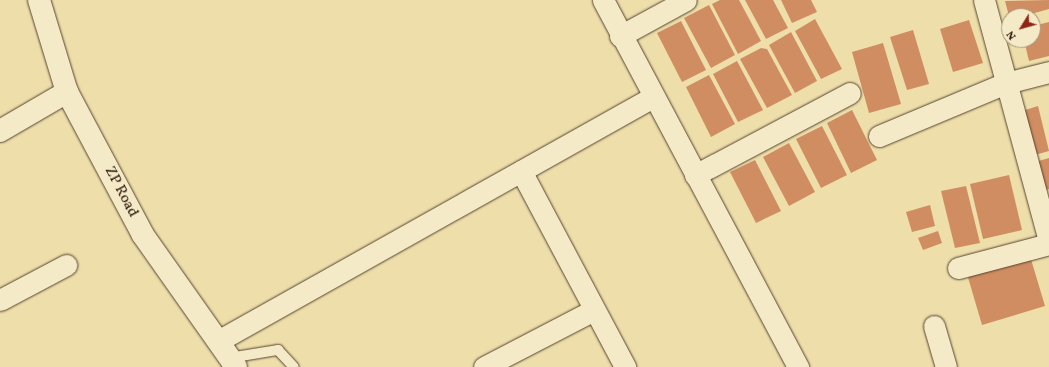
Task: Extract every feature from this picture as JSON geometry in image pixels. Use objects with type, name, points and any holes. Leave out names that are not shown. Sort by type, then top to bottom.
[{"type":"street","name":"ZP Road","points":[[39,0],[67,92],[143,235],[228,355]]},
{"type":"street","points":[[603,0],[620,36],[798,367]]},
{"type":"street","points":[[620,36],[686,0]]},
{"type":"street","points":[[958,268],[1049,242],[984,0]]},
{"type":"street","points":[[879,136],[1006,83],[1049,72]]},
{"type":"street","points":[[0,131],[67,92]]},
{"type":"street","points":[[695,175],[850,93]]},
{"type":"street","points":[[228,355],[521,171],[653,97]]},
{"type":"street","points":[[521,171],[625,367]]},
{"type":"street","points":[[0,300],[66,265]]},
{"type":"street","points":[[484,367],[594,310]]},
{"type":"street","points":[[934,326],[946,367]]},
{"type":"lane","points":[[228,355],[278,350],[294,367]]},
{"type":"building","points":[[720,0],[739,0],[761,41],[738,54],[712,4]]},
{"type":"building","points":[[745,0],[773,0],[788,28],[766,39]]},
{"type":"building","points":[[781,0],[811,0],[817,12],[792,23]]},
{"type":"building","points":[[1049,0],[1049,9],[1041,11],[1041,8],[1007,8],[1005,1]]},
{"type":"building","points":[[709,5],[735,55],[711,68],[684,18]]},
{"type":"building","points":[[815,19],[842,69],[821,79],[795,31]]},
{"type":"building","points":[[969,20],[983,63],[953,72],[940,29]]},
{"type":"building","points":[[681,21],[706,70],[682,82],[657,33]]},
{"type":"building","points":[[1049,22],[1049,56],[1029,61],[1026,48],[1041,48],[1041,24]]},
{"type":"building","points":[[913,30],[929,84],[907,90],[890,37]]},
{"type":"building","points":[[791,32],[817,81],[795,93],[769,45]]},
{"type":"building","points":[[883,43],[901,104],[869,113],[852,52]]},
{"type":"building","points":[[761,48],[767,49],[792,95],[767,108],[740,59]]},
{"type":"building","points":[[737,61],[763,110],[738,122],[713,74]]},
{"type":"building","points":[[709,75],[735,124],[711,137],[686,87]]},
{"type":"building","points":[[1038,106],[1049,151],[1031,156],[1019,112]]},
{"type":"building","points":[[852,110],[877,160],[851,173],[827,123]]},
{"type":"building","points":[[822,126],[847,175],[821,188],[796,139]]},
{"type":"building","points":[[789,143],[815,192],[789,206],[763,157]]},
{"type":"building","points":[[1049,158],[1049,189],[1043,191],[1035,162]]},
{"type":"building","points":[[755,160],[781,211],[756,223],[730,172]]},
{"type":"building","points":[[1009,175],[1022,230],[983,239],[970,184]]},
{"type":"building","points":[[966,186],[980,243],[955,248],[941,191]]},
{"type":"building","points":[[930,205],[935,226],[912,232],[906,212]]},
{"type":"building","points":[[938,231],[942,243],[923,250],[918,238]]},
{"type":"building","points":[[1030,256],[1045,306],[982,325],[967,274]]}]
